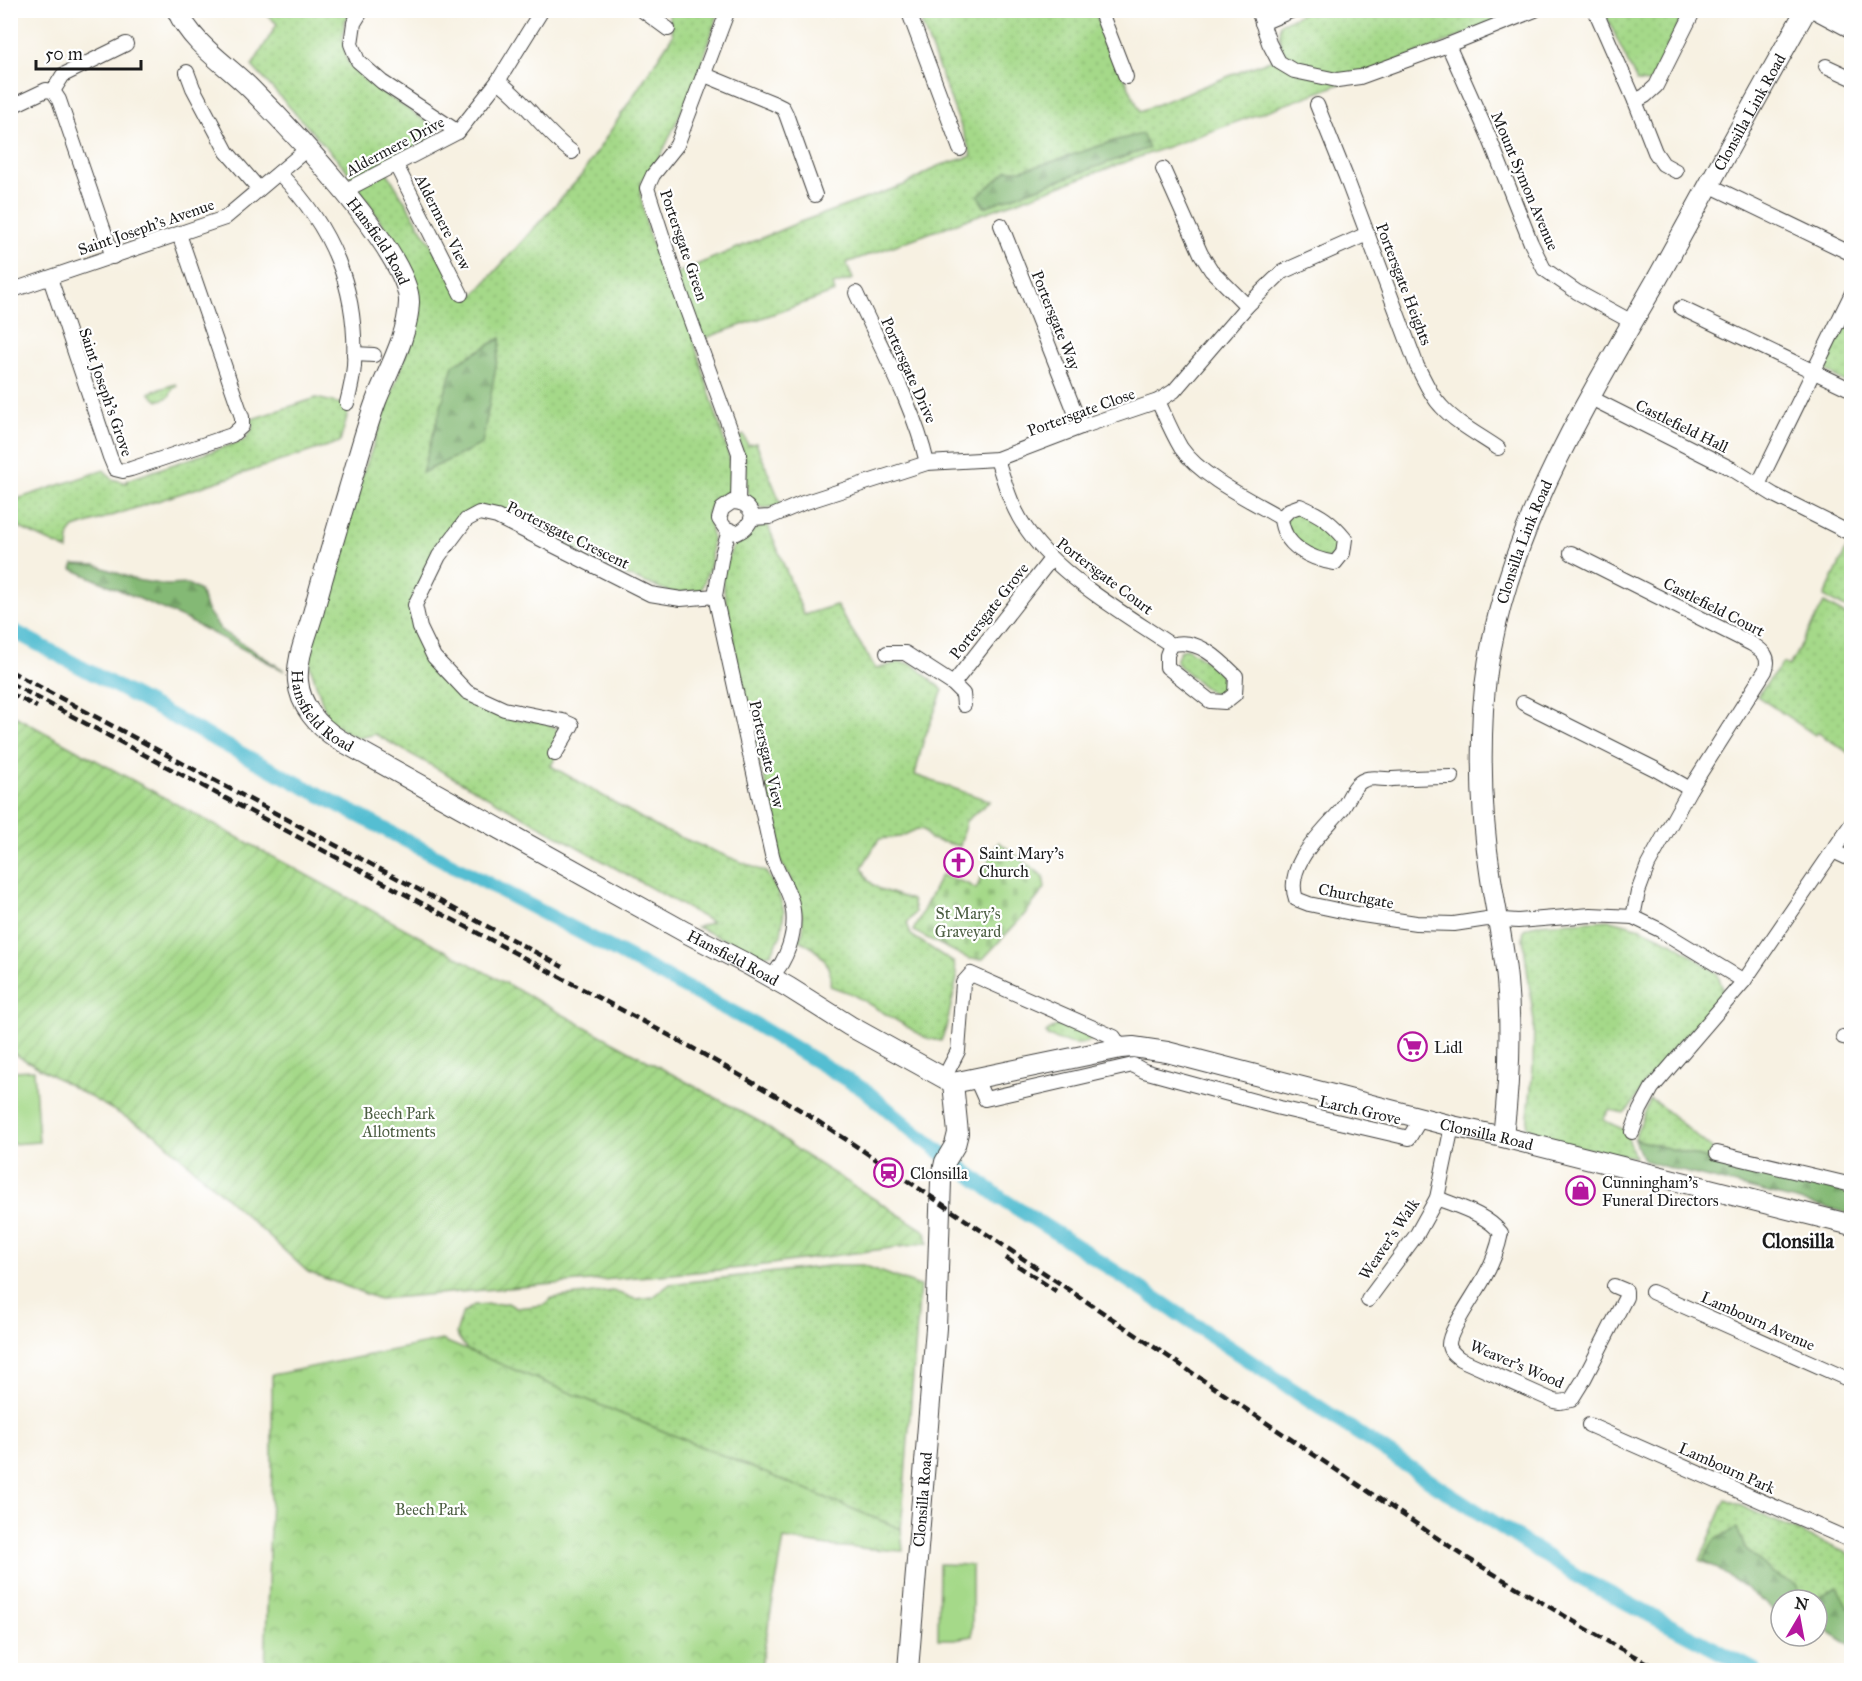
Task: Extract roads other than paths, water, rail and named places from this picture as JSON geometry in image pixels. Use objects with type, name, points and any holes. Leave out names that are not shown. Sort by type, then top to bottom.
[{"type":"street","name":"Hansfield Road","points":[[177,10],[183,22],[206,48],[250,88],[344,191],[375,230],[402,277],[409,300],[405,331],[364,436],[300,660],[298,681],[309,711],[322,728],[338,739],[685,932],[771,977],[844,1022],[949,1081]]},
{"type":"street","points":[[363,10],[354,23],[351,44],[358,61],[382,81],[458,132]]},
{"type":"street","name":"Aldermere Drive","points":[[344,191],[458,132],[498,81],[542,10]]},
{"type":"street","points":[[642,10],[668,28]]},
{"type":"street","name":"Portersgate Green","points":[[728,10],[677,145],[653,175],[647,188],[680,291],[739,453],[738,502]]},
{"type":"street","points":[[908,10],[960,149]]},
{"type":"street","points":[[1101,10],[1126,77]]},
{"type":"street","points":[[1293,10],[1260,17],[1279,62],[1294,71],[1337,80],[1360,76],[1448,45],[1535,10]]},
{"type":"street","points":[[1594,10],[1655,152],[1663,164],[1676,171]]},
{"type":"street","points":[[1635,101],[1656,86],[1694,10]]},
{"type":"street","name":"Clonsilla Link Road","points":[[1503,1137],[1507,1107],[1510,1017],[1507,977],[1490,878],[1483,804],[1482,755],[1488,670],[1506,591],[1518,550],[1540,496],[1632,322],[1806,10]]},
{"type":"street","points":[[1818,10],[1851,28]]},
{"type":"street","points":[[53,91],[63,75],[126,44]]},
{"type":"street","name":"Mount Symon Avenue","points":[[1448,45],[1544,269],[1577,292],[1632,322]]},
{"type":"street","points":[[1826,66],[1851,78]]},
{"type":"street","points":[[187,72],[199,86],[227,152],[259,189]]},
{"type":"street","points":[[705,75],[783,108],[815,195]]},
{"type":"street","points":[[498,81],[514,92],[572,152]]},
{"type":"street","points":[[10,107],[46,90],[53,91],[59,100],[113,256]]},
{"type":"street","name":"Portersgate Heights","points":[[1317,105],[1417,366],[1429,390],[1441,406],[1457,420],[1498,448]]},
{"type":"street","name":"Saint Joseph's Avenue","points":[[10,291],[225,218],[306,149]]},
{"type":"street","name":"Aldermere View","points":[[396,165],[461,294]]},
{"type":"street","points":[[1163,169],[1201,254],[1211,270],[1247,306]]},
{"type":"street","points":[[279,174],[309,208],[333,246],[347,287],[353,317],[354,354],[354,368],[347,403]]},
{"type":"street","points":[[1709,184],[1851,254]]},
{"type":"street","name":"Portersgate Way","points":[[1001,225],[1081,427]]},
{"type":"street","name":"Saint Joseph's Grove","points":[[50,278],[110,458],[116,469],[123,471],[131,469],[232,435],[242,426],[242,417],[179,234]]},
{"type":"street","name":"Portersgate Close","points":[[752,518],[770,517],[803,503],[927,463],[997,459],[1158,401],[1174,391],[1247,306],[1282,272],[1367,234]]},
{"type":"street","name":"Portersgate Drive","points":[[856,293],[911,411],[927,463]]},
{"type":"street","points":[[1758,485],[1851,293]]},
{"type":"street","points":[[1681,308],[1851,390]]},
{"type":"street","points":[[354,354],[374,355]]},
{"type":"street","name":"Castlefield Hall","points":[[1591,398],[1732,469],[1774,495],[1851,534]]},
{"type":"street","points":[[1158,401],[1180,447],[1189,458],[1218,482],[1281,518]]},
{"type":"street","name":"Portersgate Court","points":[[997,459],[1008,496],[1027,530],[1051,559],[1108,603],[1171,645],[1189,643],[1214,655],[1236,676],[1235,694],[1225,702],[1210,701],[1167,667],[1167,655],[1171,645]]},
{"type":"street","points":[[738,502],[750,509],[752,518],[747,528],[736,533],[729,531],[719,519],[726,505],[738,502]]},
{"type":"street","points":[[1300,506],[1320,514],[1336,527],[1345,539],[1342,553],[1335,563],[1308,555],[1290,541],[1281,530],[1281,518],[1288,510],[1300,506]]},
{"type":"street","name":"Portersgate Crescent","points":[[555,754],[572,725],[563,721],[504,709],[467,692],[434,657],[420,628],[415,605],[439,556],[466,520],[479,513],[497,517],[650,594],[681,599],[715,596]]},
{"type":"street","name":"Portersgate View","points":[[729,531],[722,554],[715,596],[772,859],[793,909],[793,927],[788,949],[780,968],[771,977]]},
{"type":"street","name":"Castlefield Court","points":[[1571,553],[1752,644],[1763,651],[1767,657],[1765,671],[1690,789],[1648,865],[1638,892],[1633,917]]},
{"type":"street","name":"Portersgate Grove","points":[[953,684],[1051,559]]},
{"type":"street","name":"Portersgate Grove","points":[[887,652],[905,653],[953,684],[963,694],[964,705]]},
{"type":"street","points":[[1522,703],[1655,769],[1690,789]]},
{"type":"street","name":"Churchgate","points":[[1452,777],[1362,780],[1343,807],[1309,847],[1296,871],[1293,882],[1296,899],[1309,904],[1397,921],[1454,924],[1487,919],[1498,920]]},
{"type":"street","points":[[1632,1132],[1640,1110],[1652,1088],[1744,981],[1851,823]]},
{"type":"street","points":[[1833,851],[1851,861]]},
{"type":"street","points":[[1498,920],[1518,921],[1591,915],[1633,917],[1660,930],[1744,981]]},
{"type":"street","points":[[949,1081],[958,1051],[963,983],[971,974],[1114,1037],[1129,1053],[1044,1085],[985,1099],[976,1079]]},
{"type":"street","name":"Clonsilla Road","points":[[908,1671],[936,1329],[939,1218],[943,1168],[956,1145],[958,1133],[949,1081],[976,1079],[1040,1065],[1129,1053],[1167,1052],[1851,1226]]},
{"type":"street","name":"Larch Grove","points":[[1129,1053],[1144,1071],[1281,1108],[1409,1138],[1420,1118]]},
{"type":"street","points":[[1040,1065],[1044,1085]]},
{"type":"street","points":[[1281,1108],[1286,1083]]},
{"type":"street","name":"Weaver's Walk","points":[[1368,1300],[1417,1234],[1437,1198],[1452,1126]]},
{"type":"street","points":[[1717,1153],[1851,1185]]},
{"type":"street","name":"Weaver's Wood","points":[[1437,1198],[1485,1219],[1494,1224],[1501,1233],[1498,1249],[1485,1276],[1451,1333],[1449,1344],[1451,1352],[1460,1359],[1554,1401],[1571,1400],[1626,1297],[1626,1291],[1614,1286]]},
{"type":"street","name":"Lambourn Avenue","points":[[1652,1292],[1851,1381]]},
{"type":"street","name":"Lambourn Park","points":[[1588,1425],[1851,1541]]},
{"type":"waterway","points":[[10,629],[255,761],[751,1022],[866,1091],[913,1131],[1002,1199],[1580,1578],[1754,1670]]},
{"type":"railway","points":[[10,671],[563,967]]},
{"type":"railway","points":[[10,683],[689,1046],[797,1108],[1467,1558],[1660,1670]]},
{"type":"railway","points":[[10,693],[37,707]]},
{"type":"railway","points":[[1006,1258],[1056,1291]]},
{"type":"place","name":"Saint Mary's Church","points":[[958,862]]},
{"type":"place","name":"Lidl","points":[[1413,1047]]},
{"type":"place","name":"Clonsilla","points":[[889,1173]]},
{"type":"place","name":"Cunningham's Funeral Directors","points":[[1581,1191]]},
{"type":"district","name":"Clonsilla","points":[[1798,1241]]},
{"type":"park label","name":"St Mary's Graveyard","points":[[968,922]]},
{"type":"park label","name":"Beech Park Allotments","points":[[399,1122]]},
{"type":"park label","name":"Beech Park","points":[[431,1509]]}]
